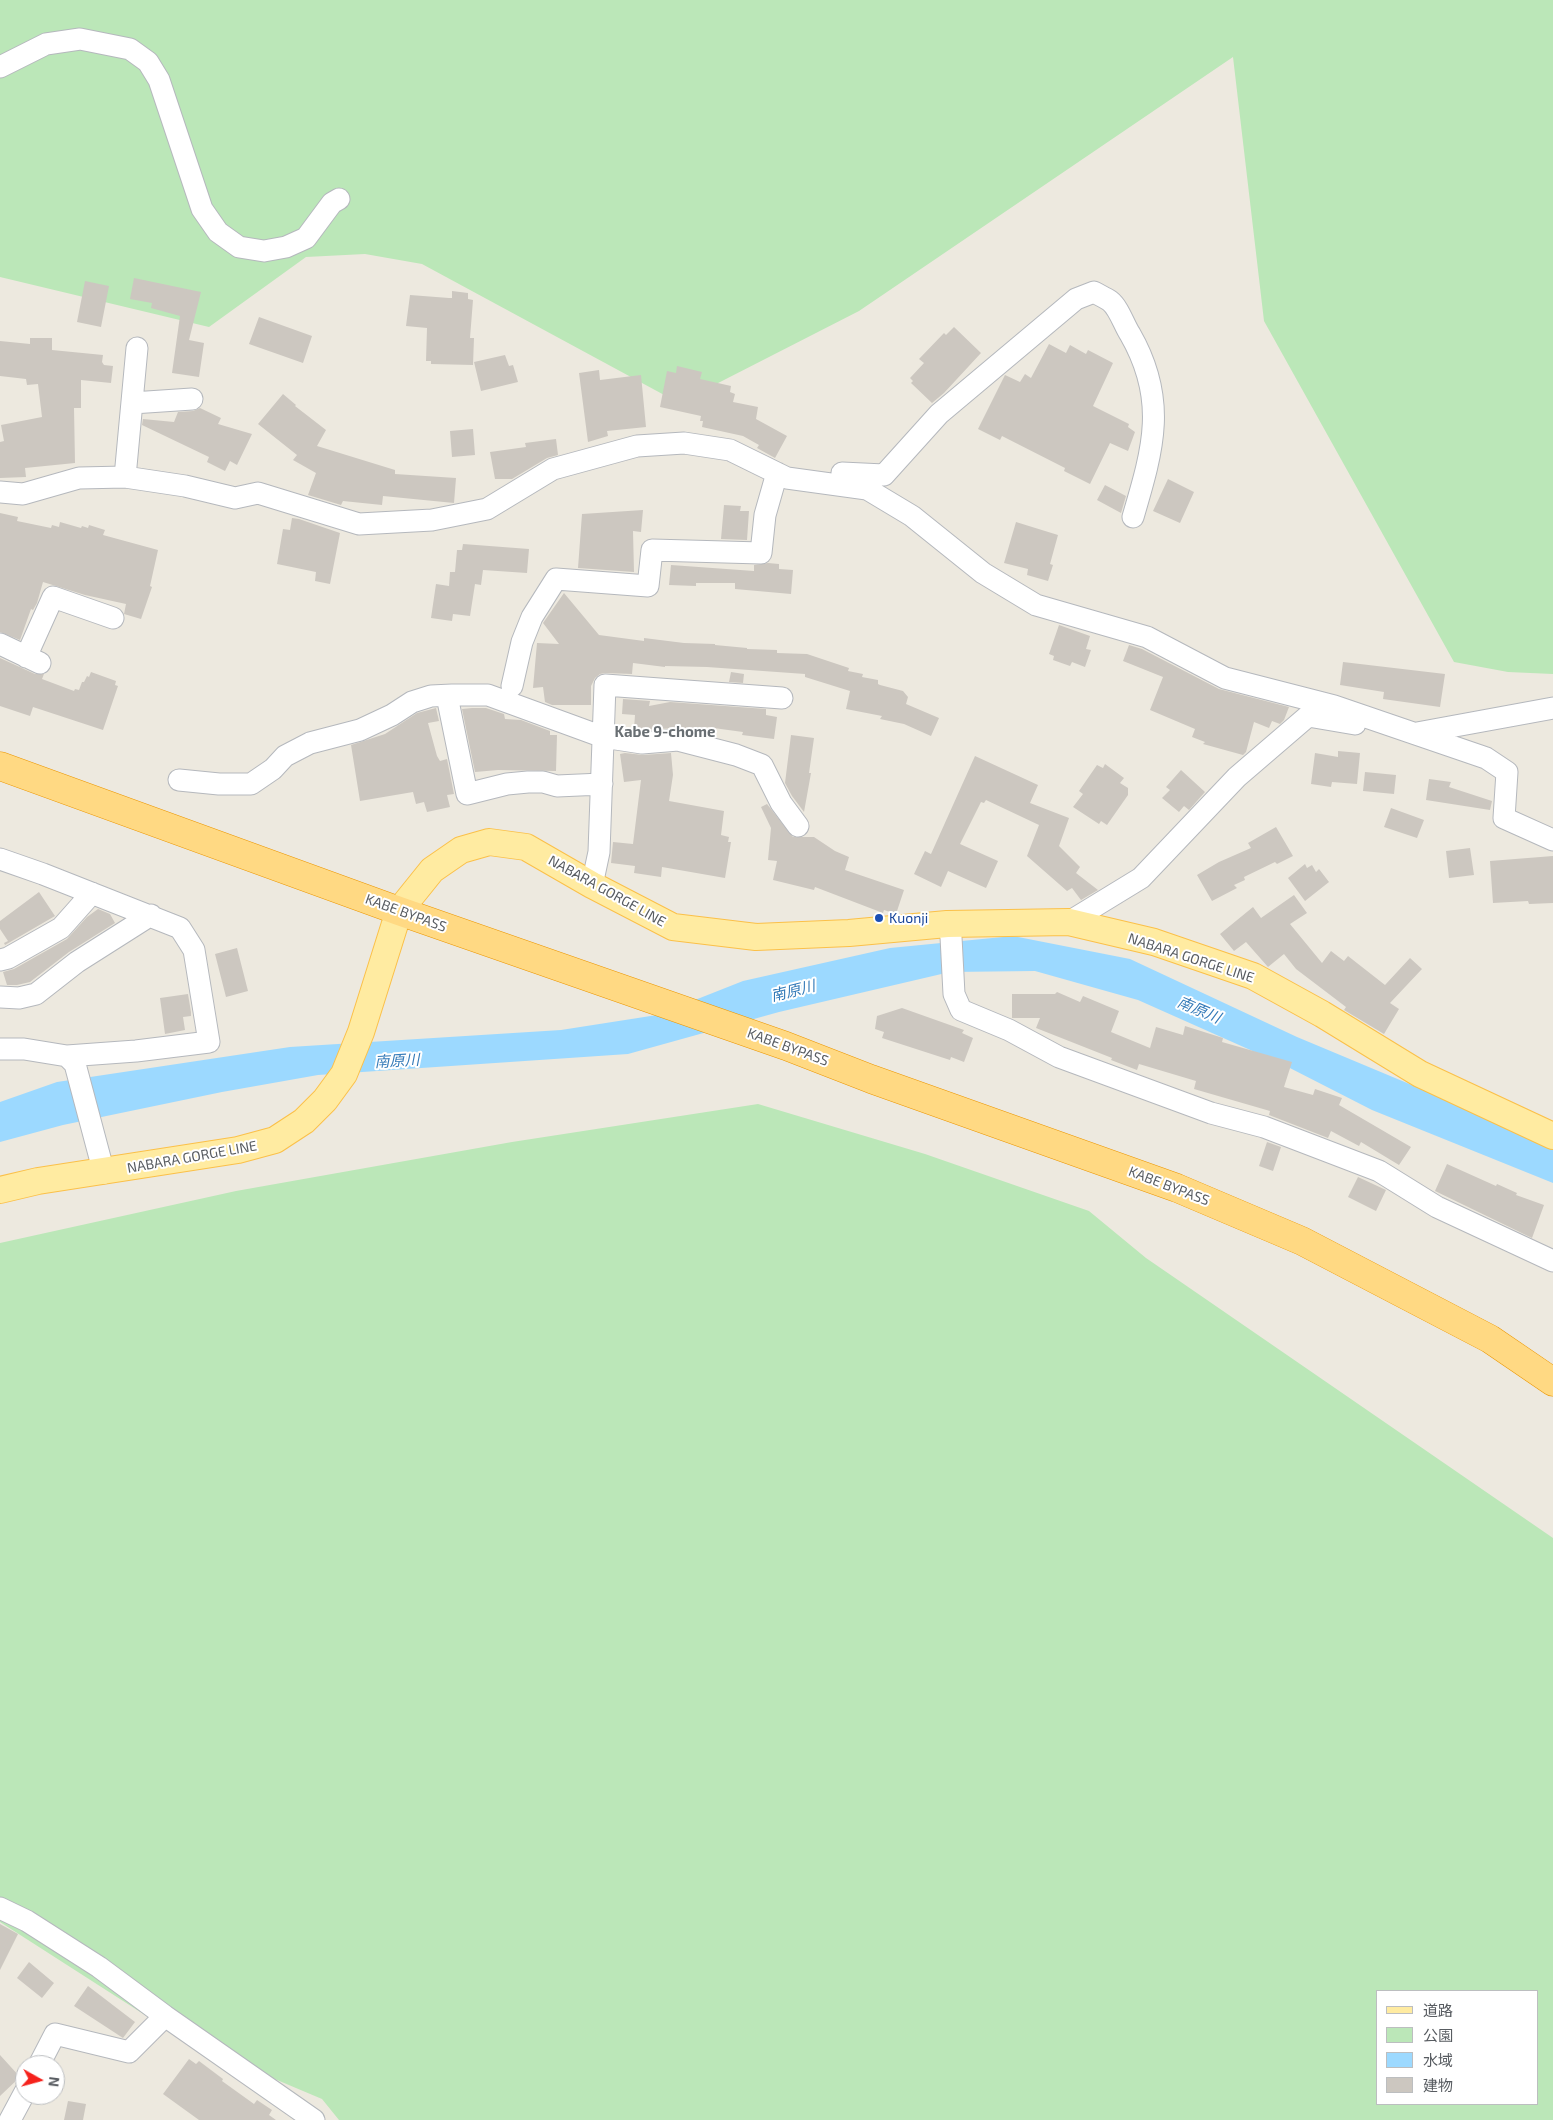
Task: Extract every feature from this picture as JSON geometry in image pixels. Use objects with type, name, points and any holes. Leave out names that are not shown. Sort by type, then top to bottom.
[{"type":"highway","name":"KABE BYPASS","points":[[0,766],[399,911],[786,1046],[880,1082],[1177,1188],[1302,1241],[1490,1339],[1553,1382]]},
{"type":"main road","name":"NABARA GORGE LINE","points":[[0,1190],[38,1181],[104,1173],[238,1150],[275,1140],[304,1121],[325,1100],[344,1074],[361,1032],[399,911],[432,870],[461,850],[489,842],[526,847],[592,885],[673,927],[756,937],[949,930],[1068,922],[1154,942],[1252,976],[1322,1014],[1420,1074],[1553,1136]]},
{"type":"street","points":[[0,67],[46,44],[80,39],[130,49],[148,62],[159,80],[202,209],[218,232],[238,247],[264,250],[286,247],[306,238],[332,203],[339,199]]},
{"type":"street","points":[[782,476],[801,471],[884,475],[939,414],[1076,299],[1094,292],[1111,302],[1134,340],[1152,394],[1154,434],[1148,466],[1133,517]]},
{"type":"street","points":[[125,476],[137,348]]},
{"type":"street","points":[[132,403],[192,399]]},
{"type":"street","points":[[0,492],[23,494],[79,478],[125,476],[185,486],[235,498],[258,493],[359,524],[432,520],[487,509],[553,469],[638,446],[684,443],[730,450],[782,476],[867,489],[912,516],[983,573],[1036,606],[1147,637],[1225,678],[1334,706],[1486,758],[1507,772],[1504,818],[1553,840]]},
{"type":"street","points":[[512,686],[522,642],[532,617],[556,579],[648,586],[652,550],[761,553],[765,515],[782,476]]},
{"type":"street","points":[[0,644],[33,660],[53,597],[113,618]]},
{"type":"street","points":[[592,885],[599,852],[605,684],[782,698]]},
{"type":"street","points":[[179,780],[219,784],[251,784],[273,769],[285,756],[310,744],[360,730],[392,715],[412,702],[431,696],[488,695],[603,737],[642,743],[678,740],[728,753],[762,765],[781,803],[798,826]]},
{"type":"street","points":[[447,696],[467,794],[514,783],[543,782],[557,786],[602,784]]},
{"type":"street","points":[[1414,734],[1553,708]]},
{"type":"street","points":[[1068,922],[1141,878],[1237,777],[1308,716],[1367,726],[1376,720]]},
{"type":"street","points":[[0,859],[180,928],[194,950],[209,1042],[136,1051],[67,1056],[24,1049],[0,1049]]},
{"type":"street","points":[[0,960],[8,958],[61,928],[92,893]]},
{"type":"street","points":[[0,997],[19,998],[36,994],[76,962],[150,915]]},
{"type":"street","points":[[949,930],[954,994],[961,1010],[1009,1030],[1059,1057],[1211,1113],[1264,1127],[1371,1167],[1437,1207],[1553,1261]]},
{"type":"street","points":[[67,1056],[75,1064],[104,1173]]},
{"type":"street","points":[[0,1908],[27,1921],[99,1967],[165,2016],[314,2120]]},
{"type":"street","points":[[44,2055],[55,2034],[129,2052],[165,2016]]},
{"type":"street","points":[[10,2120],[18,2105]]},
{"type":"green space","points":[[0,0],[1553,0],[1553,674],[1508,672],[1454,662],[1264,321],[1233,57],[859,311],[679,403],[422,264],[365,254],[306,257],[209,327],[0,277]]},
{"type":"green space","points":[[758,1104],[925,1154],[1089,1211],[1146,1258],[1553,1538],[1553,2120],[339,2120],[322,2099],[187,2042],[0,1922],[0,1243],[236,1191],[512,1142]]},
{"type":"water","name":"南原川","points":[[1013,936],[1130,959],[1297,1037],[1553,1144],[1553,1183],[1372,1110],[1284,1065],[1138,1000],[1035,971],[950,972],[779,1012],[628,1054],[318,1075],[222,1092],[63,1125],[0,1142],[0,1102],[57,1082],[290,1047],[561,1030],[657,1015],[743,981],[890,948]]},
{"type":"building","points":[[134,278],[201,292],[189,340],[204,343],[199,377],[172,373],[180,316],[151,308],[152,303],[130,299]]},
{"type":"building","points":[[85,281],[109,286],[101,327],[77,322]]},
{"type":"building","points":[[452,291],[468,293],[468,299],[473,300],[470,338],[474,338],[473,365],[431,364],[431,361],[426,361],[427,328],[406,326],[410,295],[452,298]]},
{"type":"building","points":[[259,317],[312,336],[303,363],[249,344]]},
{"type":"building","points":[[954,327],[981,353],[944,393],[932,403],[911,383],[913,381],[910,378],[924,363],[919,359],[944,333],[946,335]]},
{"type":"building","points":[[30,338],[52,338],[52,350],[103,355],[102,362],[104,365],[113,366],[111,383],[81,380],[81,408],[74,408],[75,463],[25,468],[26,477],[0,478],[0,442],[4,441],[1,425],[42,417],[38,384],[27,385],[26,379],[0,376],[0,341],[30,344]]},
{"type":"building","points":[[1049,344],[1066,353],[1070,345],[1086,354],[1088,350],[1113,363],[1093,406],[1129,424],[1128,427],[1135,432],[1128,451],[1110,443],[1090,484],[1064,471],[1065,468],[1002,436],[1000,440],[978,429],[1005,375],[1020,382],[1025,374],[1031,378]]},
{"type":"building","points":[[505,355],[509,366],[513,365],[518,382],[481,391],[474,362]]},
{"type":"building","points":[[677,366],[702,372],[700,379],[731,386],[730,392],[735,394],[733,402],[758,407],[756,419],[787,436],[775,458],[757,448],[759,445],[743,436],[702,427],[703,421],[700,421],[701,416],[660,407],[667,371],[676,373]]},
{"type":"building","points":[[599,370],[600,380],[641,375],[646,427],[607,431],[608,436],[588,442],[579,373]]},
{"type":"building","points":[[283,394],[326,430],[317,446],[395,470],[395,474],[456,478],[454,503],[383,496],[382,505],[343,501],[341,505],[308,495],[316,473],[293,460],[297,455],[258,424]]},
{"type":"building","points":[[200,408],[221,418],[218,424],[252,434],[237,465],[230,461],[225,471],[207,462],[209,457],[142,425],[143,419],[174,422],[178,412],[193,411]]},
{"type":"building","points":[[473,429],[475,455],[452,457],[450,431]]},
{"type":"building","points":[[556,439],[558,455],[547,458],[512,479],[495,479],[490,452],[526,447],[525,443]]},
{"type":"building","points":[[1168,479],[1194,492],[1180,523],[1153,511]]},
{"type":"building","points":[[1105,485],[1126,496],[1121,513],[1097,500]]},
{"type":"building","points":[[724,505],[741,506],[740,511],[749,511],[747,540],[721,539]]},
{"type":"building","points":[[643,510],[641,532],[633,531],[634,572],[578,568],[582,514]]},
{"type":"building","points":[[0,513],[18,517],[17,521],[51,528],[52,525],[59,527],[60,522],[81,528],[82,526],[88,528],[89,525],[105,530],[103,535],[158,550],[150,586],[152,587],[141,619],[124,614],[126,604],[85,595],[43,582],[37,603],[33,610],[31,609],[20,640],[0,632]]},
{"type":"building","points":[[292,518],[340,533],[330,584],[315,581],[316,572],[277,564],[283,529],[290,530]]},
{"type":"building","points":[[1016,522],[1058,535],[1050,564],[1053,565],[1048,581],[1027,575],[1028,569],[1004,563]]},
{"type":"building","points":[[463,544],[529,549],[527,573],[483,570],[481,585],[475,584],[470,616],[453,614],[452,621],[431,618],[436,584],[449,586],[450,572],[455,572],[457,550],[462,550]]},
{"type":"building","points":[[779,564],[779,569],[793,570],[791,594],[735,589],[735,583],[696,583],[696,586],[669,585],[671,565],[754,571],[754,565]]},
{"type":"building","points":[[564,593],[599,635],[644,641],[644,638],[684,643],[715,644],[747,649],[777,650],[777,653],[807,654],[849,668],[848,671],[863,674],[862,677],[878,680],[880,685],[903,691],[908,697],[906,704],[939,718],[931,736],[904,724],[880,719],[882,716],[846,709],[850,691],[805,677],[805,674],[707,667],[665,667],[633,663],[632,674],[605,673],[595,678],[591,686],[591,705],[552,705],[545,702],[543,687],[533,688],[537,643],[559,644],[543,623]]},
{"type":"building","points":[[1059,625],[1090,636],[1086,649],[1091,650],[1085,667],[1072,662],[1070,666],[1053,660],[1054,656],[1049,654]]},
{"type":"building","points":[[1129,645],[1142,649],[1219,689],[1289,707],[1284,720],[1280,724],[1272,721],[1269,728],[1254,722],[1246,752],[1243,755],[1203,744],[1205,742],[1192,737],[1195,729],[1150,710],[1163,677],[1123,661]]},
{"type":"building","points":[[0,658],[35,674],[44,674],[42,679],[74,691],[75,689],[79,690],[82,682],[84,682],[87,676],[89,677],[91,672],[116,681],[115,685],[118,686],[103,730],[33,707],[30,716],[0,706]]},
{"type":"building","points":[[1343,662],[1445,674],[1440,707],[1383,699],[1384,692],[1340,685]]},
{"type":"building","points":[[731,672],[744,674],[743,683],[729,682]]},
{"type":"building","points":[[623,699],[650,701],[649,706],[670,702],[766,709],[766,715],[777,717],[774,739],[742,735],[743,732],[706,727],[689,730],[677,728],[634,729],[635,715],[622,714]]},
{"type":"building","points":[[436,708],[439,721],[428,723],[437,756],[440,761],[447,759],[454,794],[447,795],[450,807],[427,812],[424,802],[416,804],[413,792],[360,801],[351,745],[385,734],[417,713]]},
{"type":"building","points":[[486,708],[504,714],[505,719],[521,720],[550,731],[550,735],[557,735],[556,771],[498,770],[475,772],[462,709]]},
{"type":"building","points":[[791,735],[814,738],[809,773],[811,773],[804,812],[785,783]]},
{"type":"building","points":[[1338,751],[1360,753],[1357,784],[1332,782],[1331,787],[1311,784],[1315,753],[1338,757]]},
{"type":"building","points":[[671,753],[673,775],[669,801],[724,811],[721,835],[729,837],[728,842],[731,842],[725,878],[662,867],[661,877],[634,873],[635,866],[611,863],[613,842],[633,844],[641,780],[624,782],[620,754],[643,755]]},
{"type":"building","points":[[975,756],[1038,785],[1030,803],[1069,818],[1059,846],[1080,867],[1076,873],[1098,890],[1081,900],[1072,888],[1067,891],[1027,856],[1039,825],[986,800],[984,803],[981,802],[960,844],[998,861],[986,888],[948,871],[941,887],[914,874],[925,851],[931,854]]},
{"type":"building","points":[[1105,764],[1124,778],[1120,783],[1128,788],[1128,795],[1107,825],[1101,821],[1099,824],[1073,807],[1083,794],[1079,791],[1097,765],[1103,768]]},
{"type":"building","points":[[1181,770],[1205,792],[1189,810],[1184,806],[1179,812],[1162,798],[1170,790],[1166,787]]},
{"type":"building","points":[[1365,772],[1396,775],[1394,794],[1363,791]]},
{"type":"building","points":[[1429,779],[1451,782],[1449,787],[1492,801],[1490,810],[1426,800]]},
{"type":"building","points":[[767,804],[793,837],[814,837],[835,851],[849,857],[845,870],[904,890],[896,914],[884,910],[883,913],[815,887],[814,890],[773,880],[777,861],[768,860],[771,828],[761,807]]},
{"type":"building","points":[[1391,808],[1424,820],[1417,838],[1384,827]]},
{"type":"building","points":[[1276,827],[1293,856],[1277,864],[1275,862],[1244,877],[1245,880],[1234,885],[1237,888],[1212,901],[1197,875],[1219,862],[1251,848],[1248,843]]},
{"type":"building","points":[[1470,848],[1474,875],[1449,878],[1446,851]]},
{"type":"building","points":[[1553,856],[1553,903],[1529,904],[1528,901],[1493,903],[1490,861]]},
{"type":"building","points":[[1305,864],[1307,868],[1312,865],[1316,872],[1319,869],[1329,882],[1305,901],[1288,878]]},
{"type":"building","points":[[39,892],[55,916],[5,945],[4,943],[8,941],[0,929],[0,921]]},
{"type":"building","points":[[1294,895],[1307,913],[1290,924],[1322,963],[1331,951],[1344,961],[1348,956],[1385,985],[1410,958],[1422,969],[1390,1003],[1399,1009],[1384,1034],[1344,1010],[1346,1007],[1296,969],[1284,954],[1268,967],[1246,942],[1234,951],[1220,934],[1253,907],[1261,918]]},
{"type":"building","points":[[98,909],[110,914],[115,923],[69,952],[30,982],[7,985],[3,972],[14,969],[67,939],[87,917]]},
{"type":"building","points":[[237,948],[248,991],[226,997],[215,954]]},
{"type":"building","points":[[1057,992],[1080,1002],[1083,996],[1119,1011],[1111,1032],[1150,1048],[1156,1027],[1183,1035],[1185,1026],[1223,1038],[1222,1042],[1292,1062],[1284,1087],[1313,1095],[1315,1089],[1342,1098],[1339,1105],[1411,1147],[1399,1165],[1361,1142],[1359,1146],[1331,1131],[1328,1138],[1269,1115],[1270,1111],[1194,1089],[1196,1081],[1139,1064],[1137,1070],[1111,1060],[1112,1058],[1036,1028],[1040,1018],[1012,1018],[1012,994],[1055,994]]},
{"type":"building","points":[[188,994],[191,1016],[183,1017],[185,1030],[165,1034],[160,998]]},
{"type":"building","points":[[902,1008],[964,1030],[962,1033],[973,1038],[964,1062],[951,1057],[950,1060],[882,1038],[884,1032],[875,1029],[877,1016]]},
{"type":"building","points":[[1267,1142],[1281,1147],[1273,1171],[1259,1166]]},
{"type":"building","points":[[1447,1164],[1496,1186],[1497,1184],[1517,1193],[1516,1195],[1544,1205],[1532,1238],[1435,1191]]},
{"type":"building","points":[[1358,1177],[1386,1190],[1376,1211],[1348,1197]]},
{"type":"building","points":[[0,1924],[18,1934],[0,1970]]},
{"type":"building","points":[[29,1962],[54,1983],[42,1998],[17,1978]]},
{"type":"building","points":[[88,1986],[135,2022],[123,2038],[74,2006]]},
{"type":"building","points":[[0,2055],[15,2072],[15,2082],[0,2096]]},
{"type":"building","points":[[189,2059],[196,2064],[199,2061],[223,2079],[222,2081],[254,2104],[257,2100],[272,2110],[269,2115],[276,2120],[199,2120],[163,2094]]},
{"type":"building","points":[[68,2101],[86,2104],[83,2120],[64,2120]]},
{"type":"place","name":"Kuonji","points":[[879,918]]},
{"type":"district","name":"Kabe 9-chome","points":[[665,732]]}]
